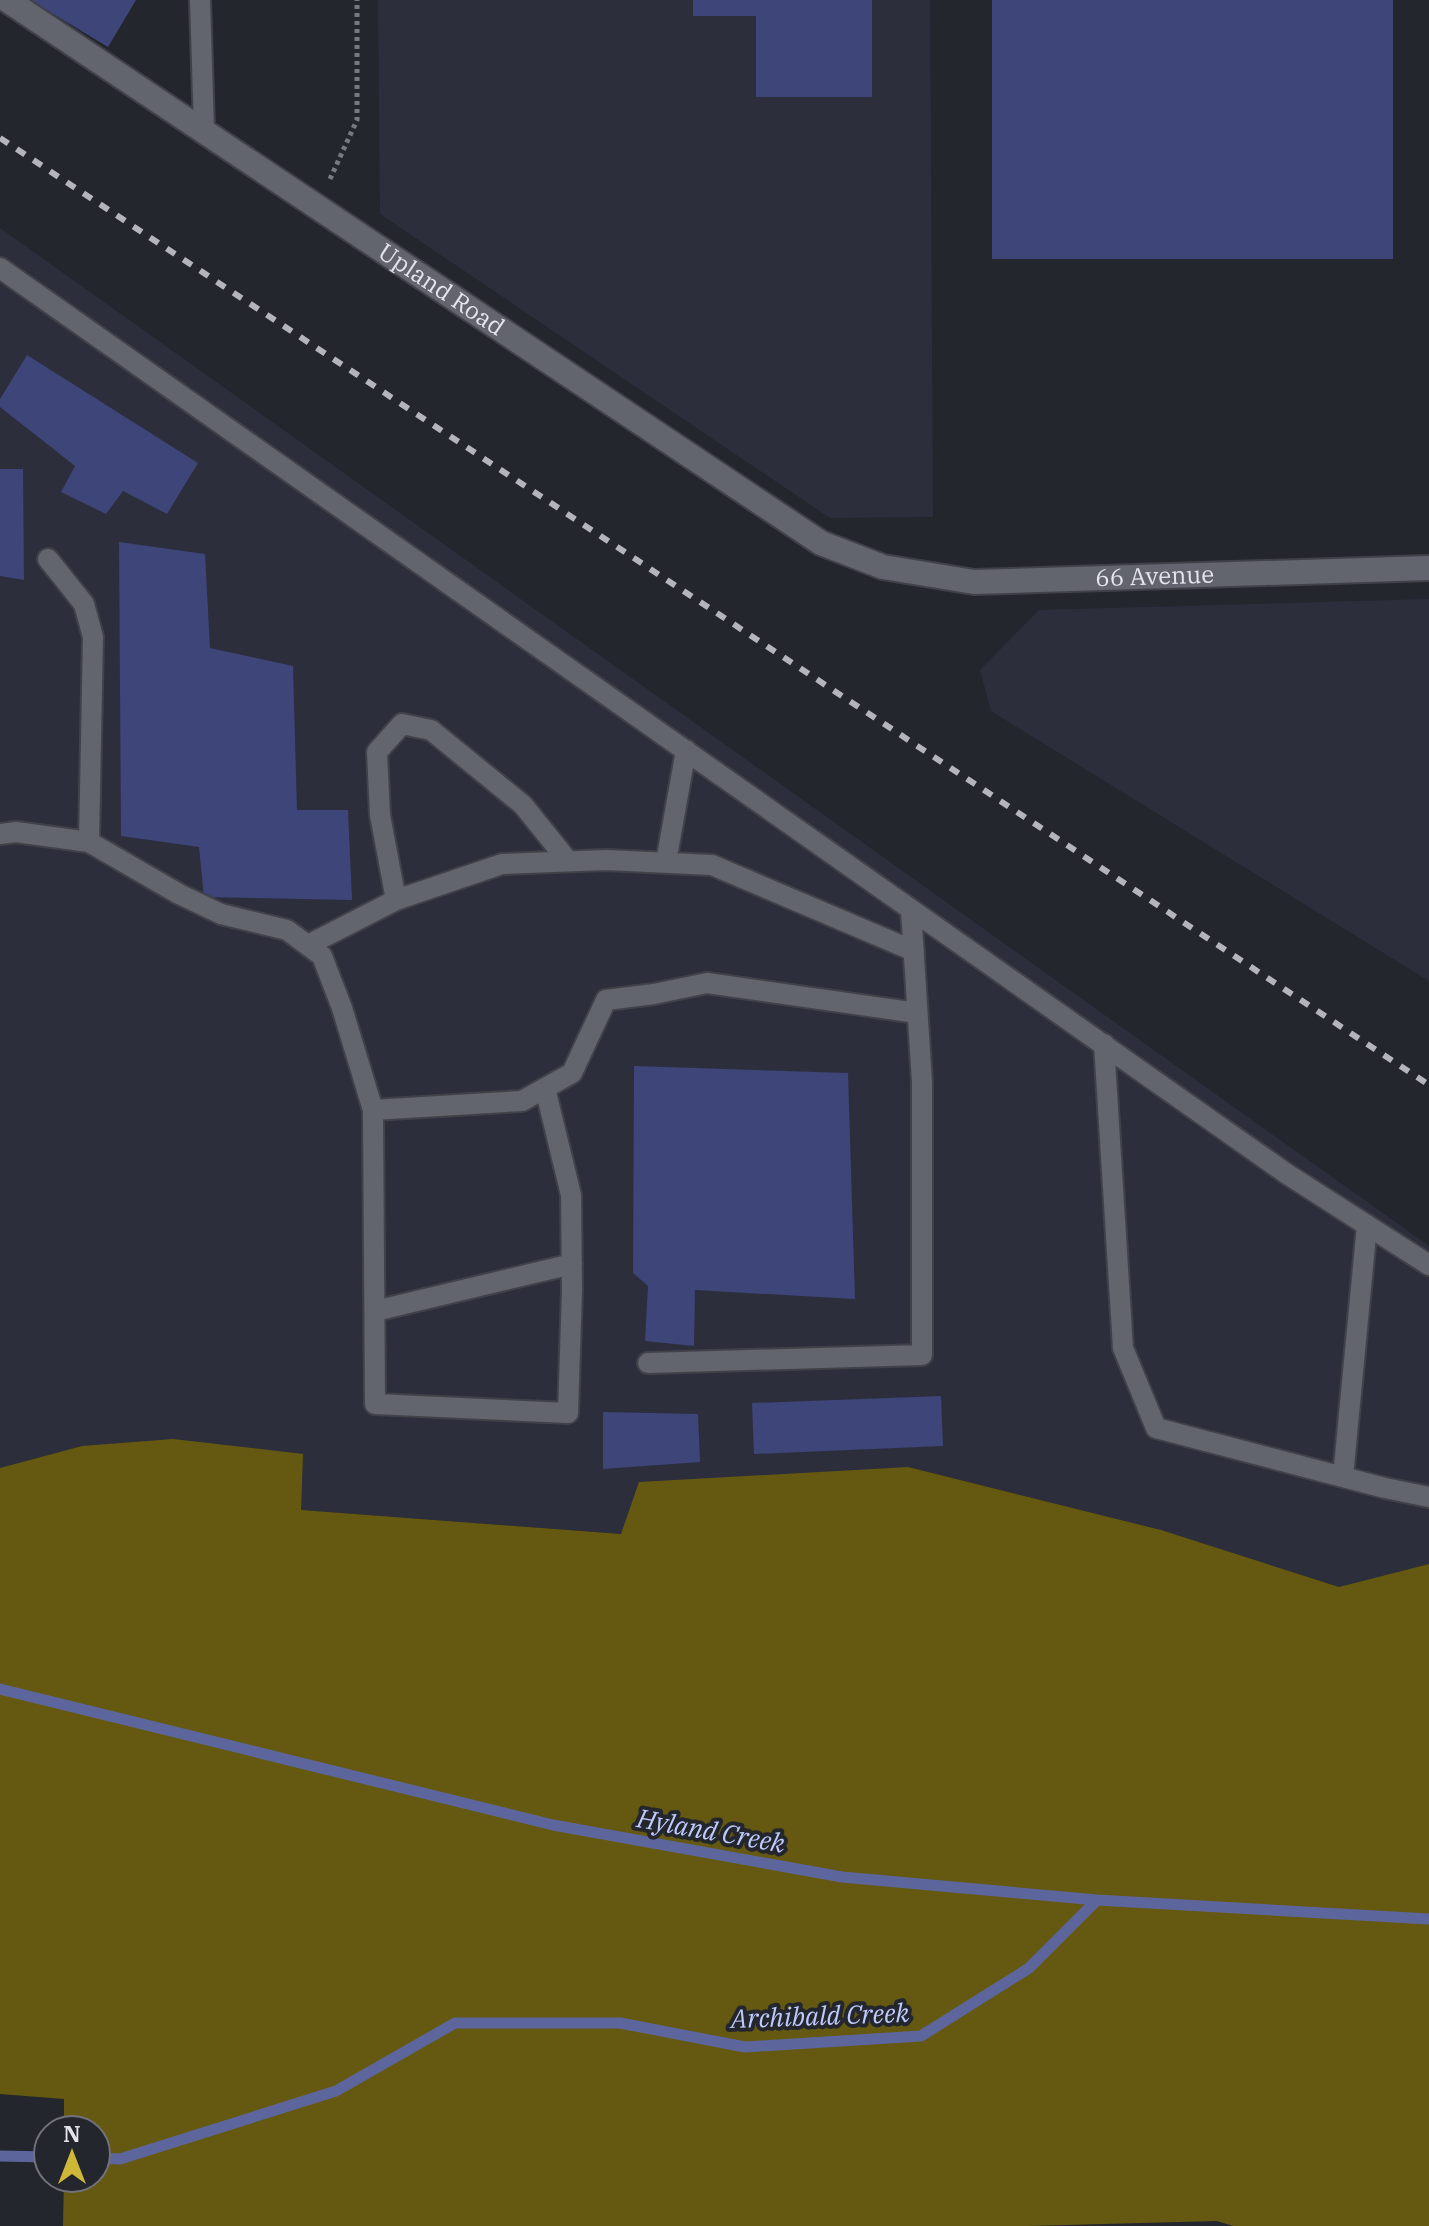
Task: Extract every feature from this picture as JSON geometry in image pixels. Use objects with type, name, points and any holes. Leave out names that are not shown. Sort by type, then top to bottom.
[{"type":"street","name":"Upland Road","points":[[7,0],[821,543],[883,567]]},
{"type":"street","name":"66 Avenue","points":[[883,567],[974,582],[1429,568]]},
{"type":"lane","points":[[200,0],[204,129]]},
{"type":"lane","points":[[0,268],[1287,1174],[1429,1265]]},
{"type":"lane","points":[[48,559],[84,604],[93,637],[89,842]]},
{"type":"lane","points":[[396,900],[380,815],[377,752],[402,724],[431,730],[523,805],[568,861]]},
{"type":"lane","points":[[666,862],[686,750]]},
{"type":"lane","points":[[0,834],[16,832],[89,842],[179,894],[221,914],[287,930],[322,956],[342,1008],[373,1110],[375,1404],[568,1413],[571,1195],[545,1088]]},
{"type":"lane","points":[[308,945],[396,900],[502,864],[568,861],[712,865],[914,951]]},
{"type":"lane","points":[[648,1363],[922,1355],[922,1082],[911,910]]},
{"type":"lane","points":[[373,1110],[522,1101],[572,1073],[606,1000],[707,983],[917,1013]]},
{"type":"lane","points":[[1104,1044],[1123,1348],[1156,1428],[1429,1497]]},
{"type":"lane","points":[[1343,1477],[1367,1225]]},
{"type":"lane","points":[[375,1311],[572,1264]]},
{"type":"path","points":[[318,205],[357,120],[357,0]]},
{"type":"shaded area","points":[[378,0],[930,0],[933,517],[830,518],[380,214]]},
{"type":"shaded area","points":[[0,228],[1429,1246],[1429,1564],[1339,1587],[1161,1530],[908,1467],[621,1534],[301,1510],[82,1446],[0,1468]]},
{"type":"shaded area","points":[[1429,599],[1429,981],[991,711],[980,670],[1039,610]]},
{"type":"shaded area","points":[[173,1439],[303,1454],[301,1510],[621,1534],[639,1482],[908,1467],[1161,1530],[1339,1587],[1429,1564],[1429,2226],[1233,2226],[1217,2221],[1028,2226],[63,2226],[64,2194],[112,2194],[112,2114],[64,2114],[64,2099],[0,2094],[0,1468],[82,1446]]},
{"type":"building","points":[[30,0],[136,0],[108,47]]},
{"type":"building","points":[[693,0],[872,0],[872,97],[756,97],[756,16],[693,16]]},
{"type":"building","points":[[992,0],[1393,0],[1393,259],[992,259]]},
{"type":"building","points":[[27,355],[198,463],[167,514],[123,491],[106,514],[61,492],[75,466],[0,407],[0,399]]},
{"type":"building","points":[[0,469],[23,469],[24,580],[0,576]]},
{"type":"building","points":[[119,542],[205,554],[210,648],[293,666],[297,810],[348,810],[352,900],[204,897],[199,847],[121,836]]},
{"type":"building","points":[[634,1066],[848,1073],[855,1299],[695,1290],[694,1346],[645,1341],[648,1286],[633,1273]]},
{"type":"building","points":[[941,1396],[943,1446],[754,1454],[752,1403]]},
{"type":"building","points":[[603,1412],[698,1414],[700,1462],[603,1469]]},
{"type":"waterway","name":"Hyland Creek","points":[[0,1689],[553,1825],[842,1877],[1097,1900],[1429,1919]]},
{"type":"waterway","name":"Archibald Creek","points":[[112,2159],[120,2159],[336,2091],[455,2023],[620,2023],[745,2047],[921,2036],[1029,1968],[1097,1900]]},
{"type":"waterway","name":"Archibald Creek","points":[[0,2156],[32,2157]]},
{"type":"railway","points":[[0,138],[1429,1085]]}]
